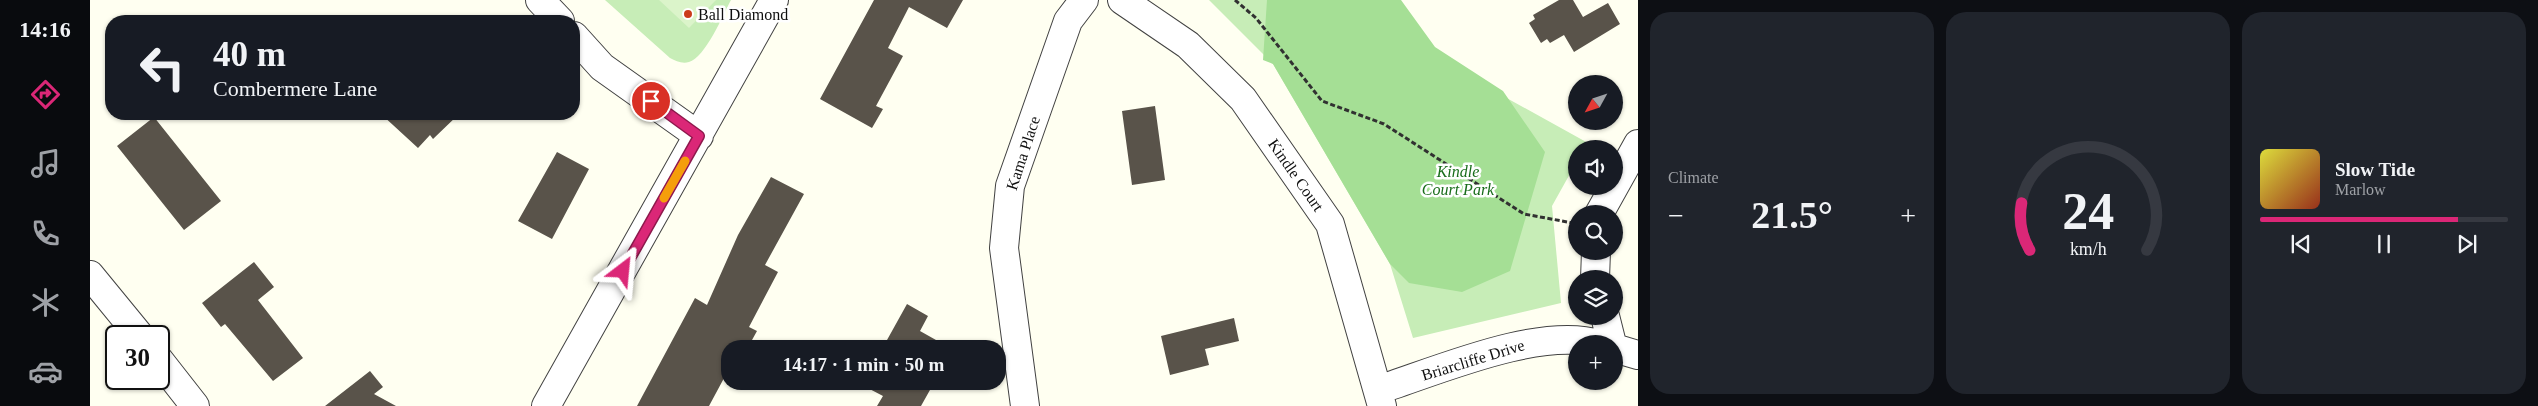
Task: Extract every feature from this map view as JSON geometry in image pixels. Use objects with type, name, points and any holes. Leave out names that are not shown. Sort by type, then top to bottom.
[{"type":"street","points":[[540,0],[554,15]]},
{"type":"street","points":[[546,406],[774,0]]},
{"type":"street","name":"Kama Place","points":[[1025,406],[1004,248],[1010,186],[1068,21],[1084,0]]},
{"type":"street","name":"Kindle Court","points":[[1122,0],[1188,45],[1243,98],[1330,224],[1380,398]]},
{"type":"street","points":[[580,43],[602,67],[699,136]]},
{"type":"street","points":[[1604,205],[1638,144]]},
{"type":"street","points":[[90,275],[131,325]]},
{"type":"street","name":"Briarcliffe Drive","points":[[1380,398],[1525,342],[1568,341]]},
{"type":"street","points":[[1623,351],[1638,355]]},
{"type":"street","points":[[170,374],[195,406]]},
{"type":"path","points":[[1235,0],[1256,18],[1322,101],[1384,124],[1524,214],[1568,222]]},
{"type":"green space","points":[[605,0],[731,0],[707,45],[695,59],[684,63],[670,58]]},
{"type":"green space","name":"Ball Diamond","points":[[659,0],[716,0],[689,28]]},
{"type":"green space","name":"Kindle Court Park","points":[[1209,0],[1357,0],[1393,35],[1583,140],[1568,140],[1568,177],[1552,206],[1561,303],[1413,338],[1390,264],[1273,64]]},
{"type":"green space","name":"Kindle Court Park","points":[[1267,0],[1401,0],[1435,47],[1503,91],[1545,152],[1510,271],[1462,292],[1409,283],[1390,264],[1273,64],[1263,60]]},
{"type":"building","points":[[874,0],[963,0],[947,28],[909,7],[888,48],[903,56],[876,106],[883,109],[872,128],[820,99]]},
{"type":"building","points":[[1559,0],[1573,0],[1583,17],[1608,3],[1620,24],[1574,52],[1564,35],[1550,43],[1547,39],[1541,43],[1529,23],[1535,19],[1533,15]]},
{"type":"building","points":[[1155,106],[1165,180],[1132,185],[1122,111]]},
{"type":"building","points":[[150,120],[156,120],[221,201],[184,230],[117,146]]},
{"type":"building","points":[[388,120],[453,120],[433,139],[430,135],[418,148]]},
{"type":"building","points":[[557,152],[589,169],[552,239],[518,221]]},
{"type":"building","points":[[771,177],[804,194],[765,265],[778,272],[749,327],[757,331],[752,340],[721,340],[721,384],[709,406],[637,406],[695,298],[707,305],[738,235]]},
{"type":"building","points":[[254,262],[274,287],[258,300],[303,358],[273,381],[225,324],[221,327],[202,303]]},
{"type":"building","points":[[907,304],[928,316],[920,331],[936,340],[887,340]]},
{"type":"building","points":[[1234,318],[1239,341],[1205,349],[1209,365],[1170,375],[1161,336]]},
{"type":"building","points":[[370,371],[383,387],[374,394],[396,406],[325,406]]},
{"type":"building","points":[[872,390],[930,390],[921,406],[877,406],[883,396]]},
{"type":"slow traffic","points":[[664,198],[685,161]]},
{"type":"place","name":"Ball Diamond","points":[[688,14]]},
{"type":"route","points":[[623,271],[699,136],[651,101]]}]
